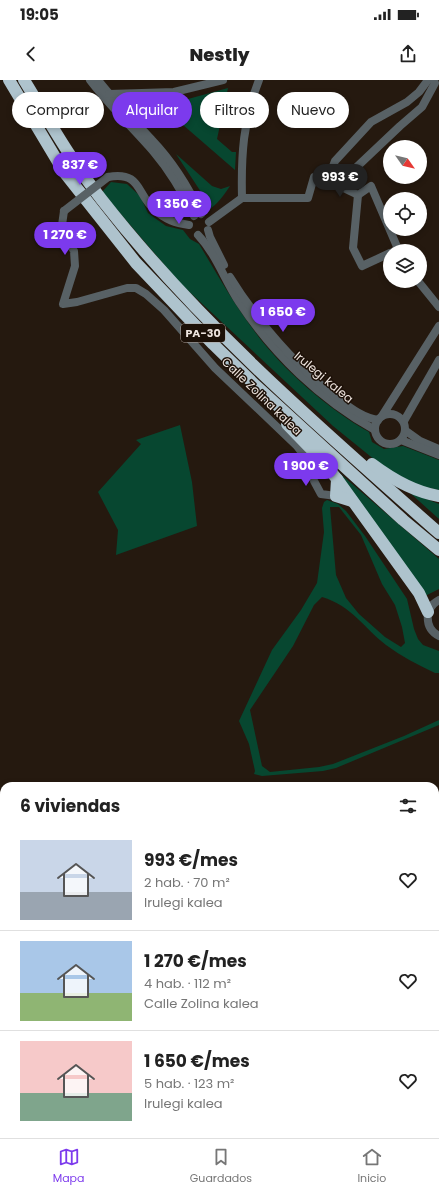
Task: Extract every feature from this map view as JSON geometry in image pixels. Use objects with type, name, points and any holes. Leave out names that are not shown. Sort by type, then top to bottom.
[{"type":"highway","name":"PA-30","points":[[9,80],[64,172],[136,263],[226,356],[403,520],[439,550]]},
{"type":"highway","name":"PA-30","points":[[24,80],[67,151],[106,205],[160,269],[302,410],[439,533]]},
{"type":"highway","points":[[244,354],[280,384],[339,438],[373,465],[401,483],[418,491],[439,496]]},
{"type":"highway","points":[[226,356],[233,370],[317,455],[337,479],[419,593],[428,612]]},
{"type":"highway","points":[[337,479],[336,496],[352,500]]},
{"type":"street","points":[[90,80],[154,152],[198,215],[205,216],[209,226]]},
{"type":"street","points":[[98,80],[168,159],[178,174],[198,215]]},
{"type":"street","points":[[109,94],[174,92],[223,80]]},
{"type":"street","points":[[242,198],[243,136],[248,113],[259,80]]},
{"type":"street","points":[[330,180],[335,161],[371,122],[407,102],[419,92],[428,80]]},
{"type":"street","points":[[330,180],[345,178],[422,107],[435,83],[434,80]]},
{"type":"street","name":"Calle Zolina kalea","points":[[189,225],[175,223],[154,210],[137,183],[128,177],[118,175],[108,177],[64,211],[62,225],[64,234],[74,251],[75,266],[63,304],[76,302],[127,288],[136,288],[146,294],[164,310],[215,368],[297,446],[309,462],[321,494],[336,496]]},
{"type":"street","points":[[198,215],[190,222],[189,225],[192,232],[198,235],[203,234],[209,226],[242,198],[308,198],[314,177],[330,180],[358,195]]},
{"type":"street","points":[[345,178],[350,187],[355,190],[369,187]]},
{"type":"street","points":[[369,187],[358,195],[353,248],[362,266],[383,256]]},
{"type":"street","points":[[369,187],[394,244]]},
{"type":"street","name":"Irulegi kalea","points":[[209,226],[210,237],[227,271],[241,295],[263,326],[312,377],[338,399],[368,418],[380,418]]},
{"type":"street","name":"Irulegi kalea","points":[[198,235],[208,248],[239,302],[272,345],[310,383],[336,404],[375,430]]},
{"type":"street","points":[[424,288],[439,307]]},
{"type":"street","points":[[380,418],[392,413],[404,421],[406,431],[401,440],[397,443],[387,444],[379,439],[375,430],[380,418],[439,326]]},
{"type":"street","points":[[404,421],[439,360]]},
{"type":"street","points":[[406,431],[420,441],[439,449]]},
{"type":"street","points":[[401,440],[439,455]]},
{"type":"street","points":[[439,600],[434,602],[428,612],[428,622],[431,630],[439,636]]},
{"type":"green space","points":[[228,88],[227,92],[213,92]]},
{"type":"green space","points":[[200,96],[200,128],[219,128],[217,139],[232,152],[236,152],[235,170],[187,128],[192,128],[192,98]]},
{"type":"green space","points":[[176,154],[212,186],[221,189],[230,186],[212,208],[208,210],[201,206],[205,204],[201,192]]},
{"type":"green space","points":[[111,182],[127,184],[140,196],[148,213],[166,226],[183,230],[190,239],[199,244],[233,300],[255,332],[279,360],[307,388],[353,423],[369,432],[372,442],[384,449],[403,446],[439,460],[439,490],[420,486],[386,469],[333,426],[180,283],[102,192]]},
{"type":"green space","points":[[180,425],[192,482],[197,526],[116,555],[118,530],[98,492],[141,444],[136,440]]},
{"type":"green space","points":[[337,471],[439,559],[439,589],[425,596]]},
{"type":"green space","points":[[409,492],[439,504],[439,519]]},
{"type":"green space","points":[[327,500],[338,504],[346,511],[365,536],[407,599],[414,629],[418,639],[423,645],[439,651],[439,673],[435,673],[398,653],[386,645],[349,611],[322,597],[314,605],[293,646],[250,710],[262,766],[270,772],[319,767],[333,764],[404,736],[439,720],[439,725],[336,768],[323,771],[262,776],[254,774],[255,771],[249,744],[239,721],[272,650],[301,610],[317,583],[324,532],[322,508],[324,502]],"holes":[[[330,507],[339,507],[361,535],[382,584],[395,605],[405,643],[401,647],[385,637],[359,614],[346,598],[336,575]]]}]
